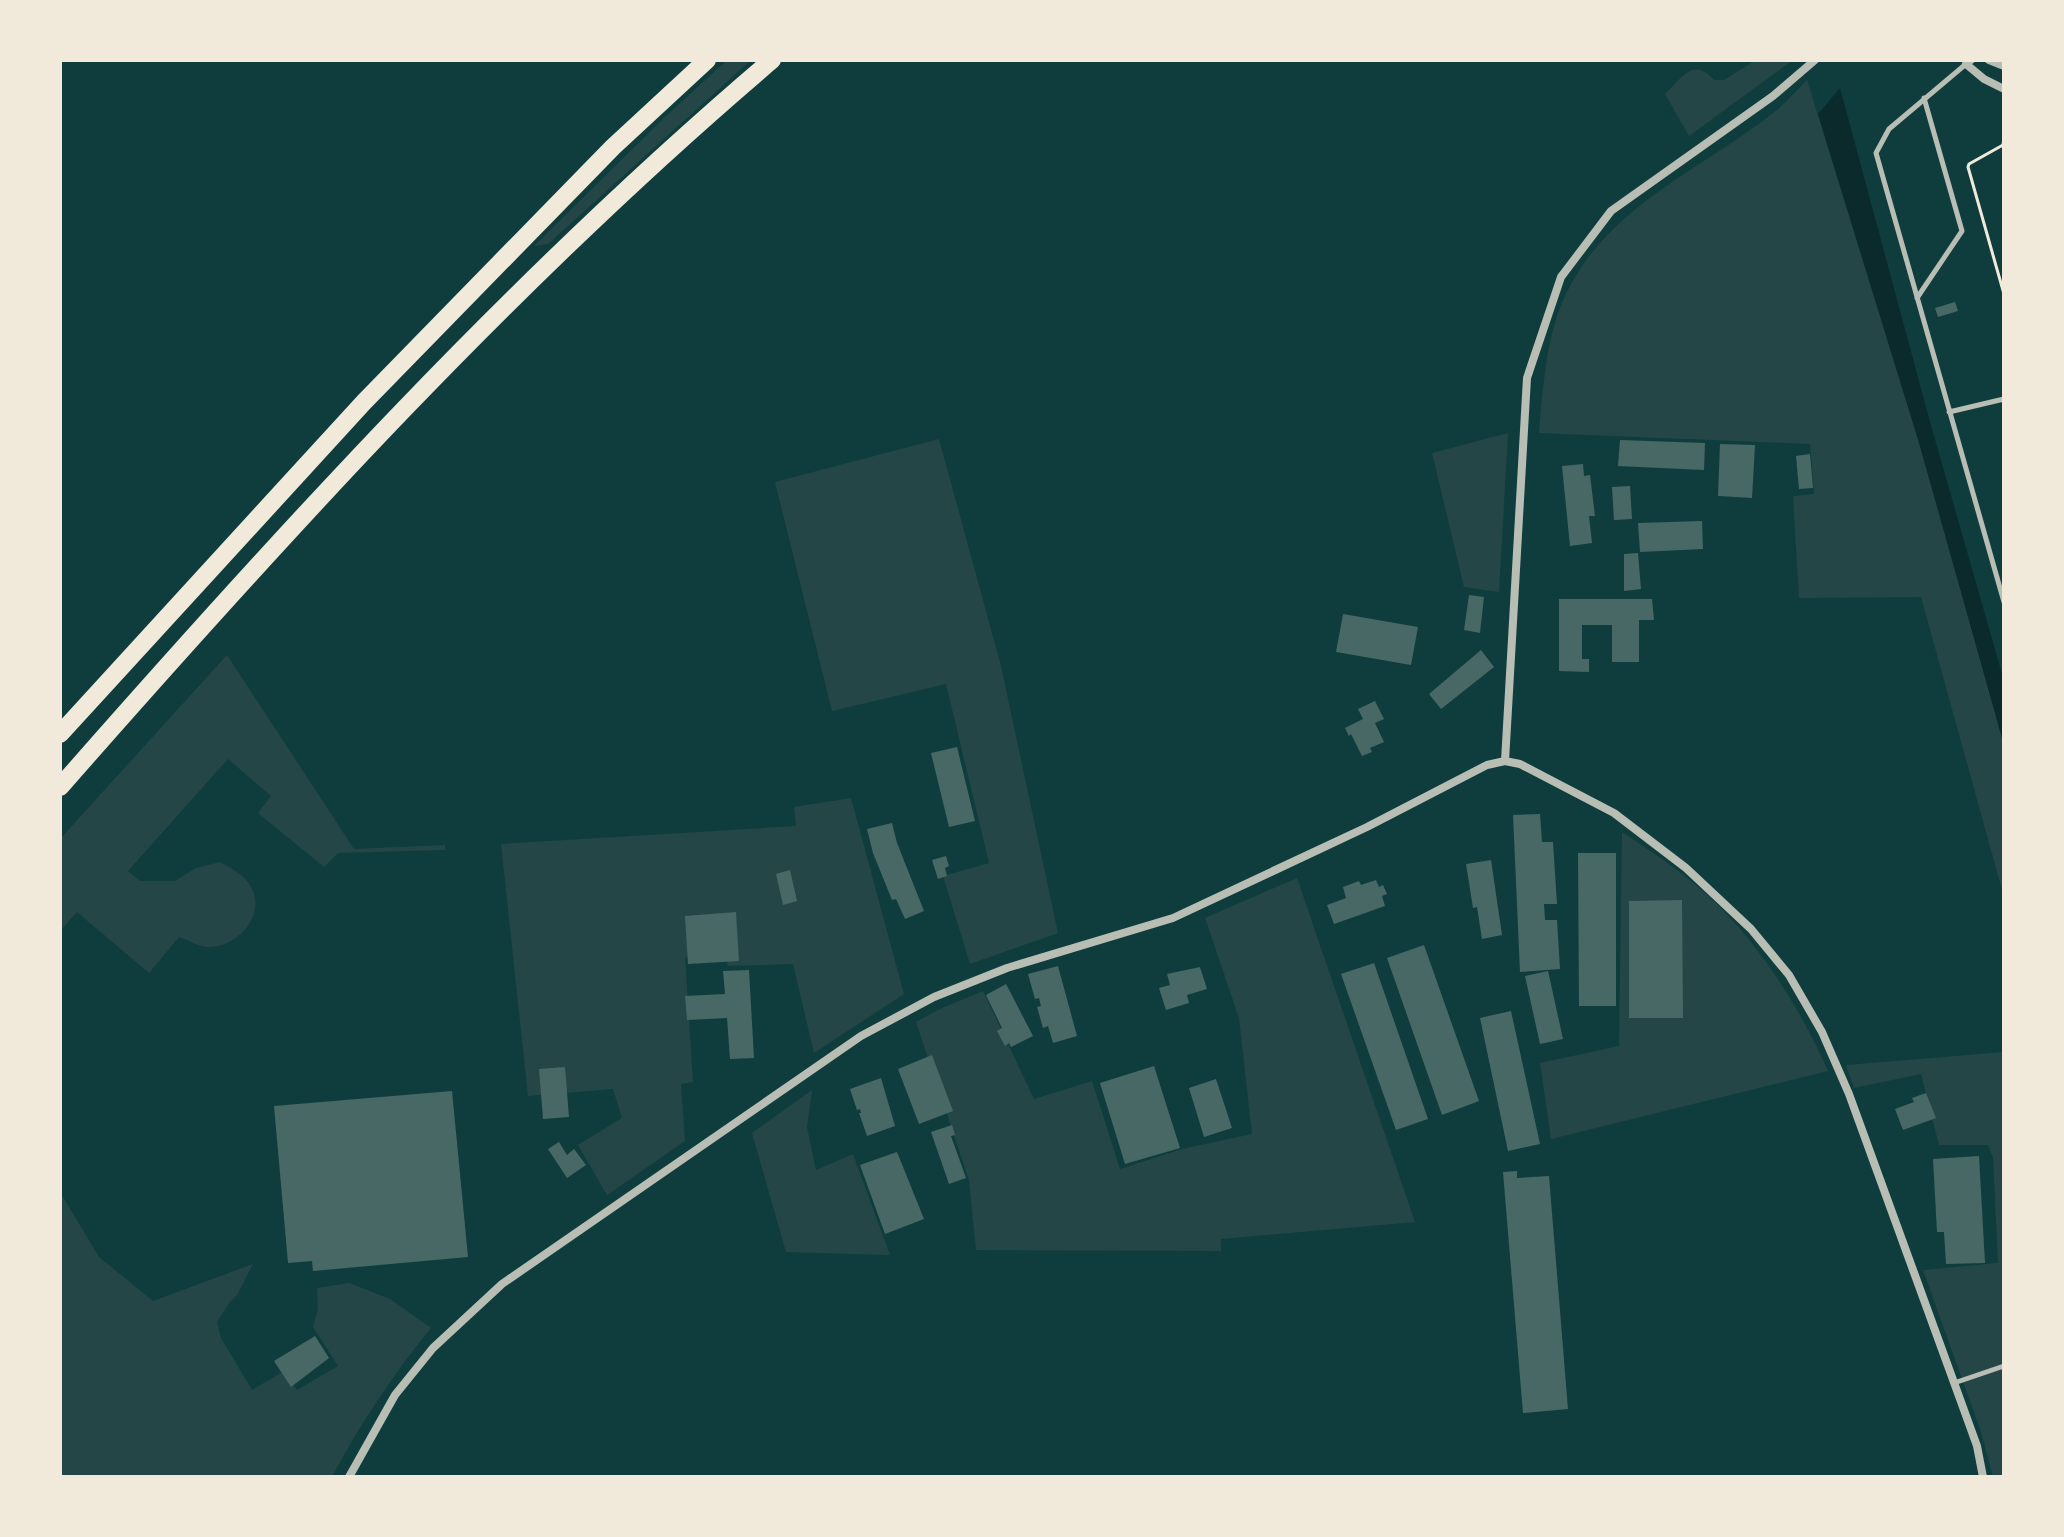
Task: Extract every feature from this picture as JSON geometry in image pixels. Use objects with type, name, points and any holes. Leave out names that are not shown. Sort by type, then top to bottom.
[{"type":"highway","points":[[60,734],[405,360],[613,147],[707,60]]},
{"type":"highway","points":[[60,787],[388,424],[639,174],[772,60]]},
{"type":"street","points":[[1505,761],[1527,378],[1561,277],[1611,211],[1773,96],[1815,60]]},
{"type":"street","points":[[1989,60],[2004,66]]},
{"type":"street","points":[[1968,62],[1984,79],[2004,89]]},
{"type":"street","points":[[349,1477],[395,1395],[433,1348],[502,1284],[861,1036],[934,997],[1007,968],[1173,918],[1367,827],[1487,765],[1505,761],[1549,778],[1614,813],[1652,839],[1751,929],[1789,975],[1822,1032],[1849,1094],[1977,1446],[1983,1477]]},
{"type":"lane","points":[[1968,62],[1889,129],[1876,153],[2004,602]]},
{"type":"lane","points":[[1917,298],[1962,231],[1924,98]]},
{"type":"lane","points":[[1949,412],[2004,399]]},
{"type":"lane","points":[[1954,1383],[2004,1366]]},
{"type":"path","points":[[2004,138],[2003,145],[1968,167],[2004,294]]},
{"type":"shaded area","points":[[727,60],[751,60],[548,244],[534,246],[664,118]]},
{"type":"shaded area","points":[[1756,60],[1793,60],[1689,136],[1665,94],[1688,72],[1700,70],[1714,80],[1724,80]]},
{"type":"shaded area","points":[[1807,80],[1920,446],[2004,745],[2004,897],[1921,597],[1799,598],[1793,496],[1814,494],[1810,444],[1539,433],[1547,361],[1556,319],[1572,282],[1593,251],[1618,224],[1647,200],[1772,114]]},
{"type":"shaded area","points":[[1840,88],[2004,681],[2004,745],[1920,446],[1818,114]]},
{"type":"shaded area","points":[[1508,433],[1499,592],[1464,587],[1432,453]]},
{"type":"shaded area","points":[[939,439],[1001,666],[1058,933],[970,964],[943,876],[989,863],[946,684],[832,711],[775,482]]},
{"type":"shaded area","points":[[227,655],[354,849],[445,845],[445,850],[338,853],[324,867],[258,813],[271,796],[228,759],[128,871],[140,881],[175,881],[196,868],[220,862],[247,881],[253,891],[255,911],[238,936],[219,946],[201,946],[179,937],[149,973],[77,912],[60,931],[60,839]]},
{"type":"shaded area","points":[[851,798],[904,994],[814,1053],[793,964],[728,966],[725,954],[685,957],[693,1082],[681,1084],[685,1141],[607,1195],[578,1145],[622,1118],[613,1089],[528,1096],[501,844],[796,826],[794,807]]},
{"type":"shaded area","points":[[1622,832],[1694,883],[1750,940],[1780,982],[1828,1071],[1551,1139],[1540,1063],[1619,1046]]},
{"type":"shaded area","points":[[1297,878],[1415,1222],[1221,1239],[1221,1251],[976,1250],[969,1180],[916,1022],[983,991],[1034,1099],[1092,1081],[1120,1169],[1182,1149],[1252,1134],[1239,1018],[1205,918]]},
{"type":"shaded area","points":[[2004,1052],[2004,1477],[1993,1477],[1981,1432],[1923,1270],[1998,1263],[1993,1158],[1988,1145],[1939,1145],[1921,1074],[1854,1088],[1846,1065]]},
{"type":"shaded area","points":[[812,1090],[807,1127],[816,1170],[853,1154],[890,1255],[786,1252],[752,1133]]},
{"type":"shaded area","points":[[60,1192],[99,1257],[153,1301],[253,1264],[237,1295],[217,1322],[221,1338],[252,1390],[284,1371],[297,1390],[338,1366],[313,1327],[318,1309],[317,1288],[349,1283],[390,1299],[431,1328],[378,1400],[332,1477],[60,1477]]},
{"type":"building","points":[[1955,302],[1958,311],[1938,317],[1935,308]]},
{"type":"building","points":[[1620,440],[1705,443],[1704,470],[1618,466]]},
{"type":"building","points":[[1720,444],[1755,445],[1752,498],[1718,496]]},
{"type":"building","points":[[1810,454],[1813,488],[1799,489],[1796,456]]},
{"type":"building","points":[[1583,464],[1584,476],[1590,475],[1595,516],[1589,516],[1592,543],[1570,546],[1562,466]]},
{"type":"building","points":[[1630,486],[1632,519],[1614,520],[1612,487]]},
{"type":"building","points":[[1702,521],[1703,549],[1640,552],[1638,523]]},
{"type":"building","points":[[1638,553],[1641,589],[1624,591],[1624,554]]},
{"type":"building","points":[[1469,595],[1484,597],[1480,633],[1464,630]]},
{"type":"building","points":[[1559,599],[1652,599],[1654,620],[1639,620],[1639,662],[1612,662],[1612,625],[1582,625],[1582,659],[1589,659],[1589,672],[1559,671]]},
{"type":"building","points":[[1343,614],[1418,627],[1411,665],[1336,652]]},
{"type":"building","points":[[1481,650],[1494,667],[1441,709],[1429,694]]},
{"type":"building","points":[[1375,701],[1384,719],[1375,723],[1384,742],[1370,748],[1372,752],[1362,756],[1345,728],[1363,719],[1358,709]]},
{"type":"building","points":[[957,747],[975,821],[949,827],[931,753]]},
{"type":"building","points":[[1540,814],[1542,842],[1553,842],[1557,904],[1544,904],[1545,920],[1557,920],[1560,969],[1520,972],[1513,815]]},
{"type":"building","points":[[892,823],[924,911],[905,919],[896,899],[892,900],[867,829]]},
{"type":"building","points":[[1578,853],[1616,853],[1616,1006],[1579,1006]]},
{"type":"building","points":[[946,856],[949,866],[945,868],[947,876],[938,879],[932,860]]},
{"type":"building","points":[[1491,860],[1502,935],[1482,939],[1466,864]]},
{"type":"building","points":[[790,870],[797,901],[783,905],[776,874]]},
{"type":"building","points":[[1376,880],[1379,887],[1383,885],[1387,894],[1382,896],[1385,906],[1334,924],[1327,905],[1346,898],[1343,887],[1359,881],[1361,885]]},
{"type":"building","points":[[1682,900],[1683,1018],[1629,1018],[1629,901]]},
{"type":"building","points":[[736,912],[739,961],[688,964],[685,916]]},
{"type":"building","points":[[1424,945],[1479,1101],[1442,1115],[1387,958]]},
{"type":"building","points":[[1374,963],[1428,1119],[1396,1130],[1341,974]]},
{"type":"building","points":[[1058,966],[1077,1036],[1053,1043],[1048,1026],[1043,1028],[1037,1007],[1041,1006],[1039,998],[1035,999],[1028,974]]},
{"type":"building","points":[[1200,967],[1207,989],[1187,995],[1189,1003],[1166,1010],[1159,988],[1170,985],[1167,974]]},
{"type":"building","points":[[749,970],[754,1058],[730,1059],[727,1018],[687,1020],[685,996],[725,994],[723,971]]},
{"type":"building","points":[[1548,971],[1563,1039],[1540,1044],[1525,976]]},
{"type":"building","points":[[1006,984],[1033,1036],[1011,1047],[1009,1043],[1005,1046],[997,1031],[1002,1028],[986,995]]},
{"type":"building","points":[[1511,1011],[1540,1144],[1508,1151],[1480,1018]]},
{"type":"building","points":[[932,1055],[953,1111],[919,1124],[898,1069]]},
{"type":"building","points":[[1154,1066],[1180,1148],[1125,1164],[1100,1083]]},
{"type":"building","points":[[565,1067],[569,1117],[543,1119],[539,1069]]},
{"type":"building","points":[[881,1078],[895,1126],[867,1136],[860,1109],[857,1110],[850,1089]]},
{"type":"building","points":[[1216,1079],[1232,1128],[1204,1137],[1189,1088]]},
{"type":"building","points":[[452,1091],[468,1257],[313,1271],[312,1261],[288,1263],[274,1106]]},
{"type":"building","points":[[1926,1093],[1936,1118],[1903,1130],[1895,1109],[1914,1102],[1912,1098]]},
{"type":"building","points":[[952,1125],[955,1135],[951,1136],[966,1178],[949,1184],[931,1132]]},
{"type":"building","points":[[559,1142],[567,1155],[574,1149],[586,1165],[567,1178],[548,1149]]},
{"type":"building","points":[[897,1152],[924,1219],[885,1234],[860,1165]]},
{"type":"building","points":[[1979,1156],[1985,1263],[1946,1264],[1944,1232],[1937,1232],[1933,1159]]},
{"type":"building","points":[[1517,1171],[1517,1178],[1549,1176],[1568,1409],[1523,1413],[1503,1172]]},
{"type":"building","points":[[315,1336],[329,1358],[291,1387],[274,1361]]}]
